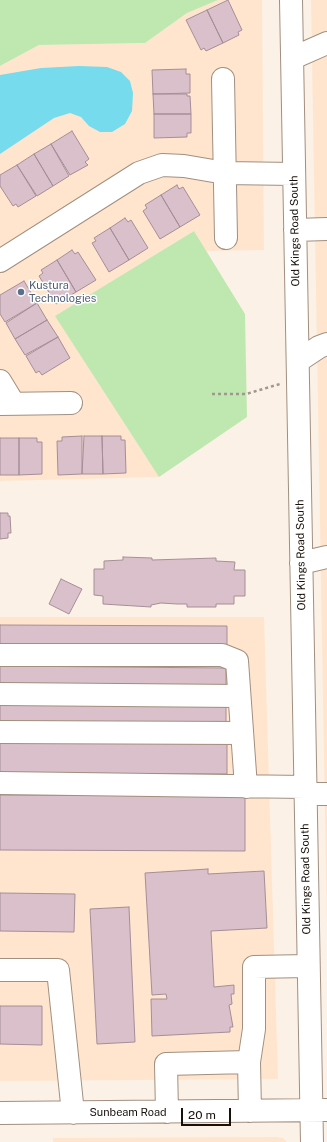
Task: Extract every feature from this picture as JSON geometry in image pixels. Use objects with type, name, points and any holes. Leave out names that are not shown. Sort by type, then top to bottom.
[{"type":"street","name":"Old Kings Road South","points":[[291,0],[308,966],[319,1110],[312,1142]]},
{"type":"street","points":[[293,58],[327,43]]},
{"type":"street","points":[[223,80],[226,238]]},
{"type":"street","points":[[0,261],[139,173],[162,165],[184,166],[225,173],[294,174]]},
{"type":"street","points":[[295,230],[327,229]]},
{"type":"street","points":[[298,361],[319,347],[327,344]]},
{"type":"street","points":[[0,381],[7,404],[71,403]]},
{"type":"street","points":[[301,563],[327,557]]},
{"type":"street","points":[[0,655],[222,655],[237,661],[246,786]]},
{"type":"street","points":[[0,694],[239,696]]},
{"type":"street","points":[[0,732],[242,733]]},
{"type":"street","points":[[0,783],[246,786],[305,790],[327,794]]},
{"type":"street","points":[[250,1111],[249,1062],[254,1029],[254,967],[308,966]]},
{"type":"street","points":[[0,970],[58,970],[73,1113]]},
{"type":"street","points":[[166,1112],[166,1064],[249,1062]]},
{"type":"street","name":"Sunbeam Road","points":[[0,1113],[319,1110]]},
{"type":"path","points":[[212,394],[246,394],[276,384],[298,383]]},
{"type":"shaded area","points":[[218,0],[262,0],[264,250],[206,251],[194,231],[56,316],[159,477],[0,481],[0,66],[39,45],[145,43],[187,13]]},
{"type":"shaded area","points":[[311,0],[327,0],[327,929]]},
{"type":"shaded area","points":[[0,617],[264,617],[278,1079],[0,1081]]},
{"type":"shaded area","points":[[53,1138],[283,1138],[287,1142],[53,1142]]},
{"type":"green space","points":[[0,0],[218,0],[187,13],[145,43],[39,45],[0,66]]},
{"type":"green space","points":[[194,231],[245,314],[247,417],[159,477],[55,316]]},
{"type":"water","points":[[79,66],[107,67],[121,72],[130,81],[133,93],[132,111],[125,124],[112,132],[100,132],[89,126],[81,117],[70,113],[54,118],[0,154],[0,75],[41,68]]},
{"type":"building","points":[[228,0],[242,30],[238,32],[239,35],[223,43],[207,10]]},
{"type":"building","points":[[207,10],[223,43],[206,51],[204,48],[201,50],[186,20]]},
{"type":"building","points":[[186,69],[186,74],[190,74],[190,93],[153,94],[152,70]]},
{"type":"building","points":[[153,94],[187,94],[187,96],[190,96],[191,114],[154,114]]},
{"type":"building","points":[[154,114],[191,114],[191,133],[187,133],[187,137],[154,138]]},
{"type":"building","points":[[72,131],[89,159],[85,162],[88,165],[70,175],[51,144]]},
{"type":"building","points":[[51,144],[69,176],[53,186],[34,154]]},
{"type":"building","points":[[34,154],[53,186],[37,196],[17,165]]},
{"type":"building","points":[[17,165],[36,196],[18,207],[16,204],[13,206],[0,186],[0,175]]},
{"type":"building","points":[[177,185],[179,189],[183,187],[200,215],[180,227],[161,195]]},
{"type":"building","points":[[161,195],[180,227],[160,239],[143,211],[147,208],[145,205]]},
{"type":"building","points":[[125,218],[128,222],[131,220],[148,248],[129,260],[110,228]]},
{"type":"building","points":[[110,228],[129,260],[109,272],[92,243],[96,241],[94,238]]},
{"type":"building","points":[[72,250],[75,254],[78,252],[96,280],[76,292],[57,260]]},
{"type":"building","points":[[57,260],[76,292],[56,304],[39,276],[43,273],[41,270]]},
{"type":"building","points":[[24,281],[37,303],[5,322],[0,314],[0,295]]},
{"type":"building","points":[[37,303],[47,320],[15,339],[6,323]]},
{"type":"building","points":[[47,320],[58,337],[25,355],[15,339]]},
{"type":"building","points":[[58,337],[70,358],[42,375],[39,371],[36,373],[26,356]]},
{"type":"building","points":[[82,436],[82,474],[58,475],[57,441],[62,441],[62,437]]},
{"type":"building","points":[[84,436],[102,436],[103,474],[82,474]]},
{"type":"building","points":[[102,436],[121,436],[121,440],[125,440],[126,473],[103,474]]},
{"type":"building","points":[[0,438],[19,438],[19,475],[0,475]]},
{"type":"building","points":[[19,438],[37,438],[37,442],[42,442],[42,474],[19,475]]},
{"type":"building","points":[[0,513],[8,513],[8,516],[10,516],[11,533],[8,533],[8,538],[0,539]]},
{"type":"building","points":[[123,557],[152,558],[152,560],[216,558],[216,561],[235,562],[234,570],[245,570],[245,596],[234,596],[234,604],[216,604],[216,607],[187,607],[187,604],[161,603],[151,605],[151,607],[103,604],[103,596],[94,595],[94,569],[104,569],[104,561],[123,560]]},
{"type":"building","points":[[61,579],[82,589],[69,614],[49,604]]},
{"type":"building","points":[[0,625],[227,626],[227,649],[0,648]]},
{"type":"building","points":[[0,666],[226,668],[226,687],[0,686]]},
{"type":"building","points":[[0,704],[226,705],[226,725],[0,724]]},
{"type":"building","points":[[0,742],[227,743],[227,774],[0,773]]},
{"type":"building","points":[[0,795],[245,796],[245,851],[0,850]]},
{"type":"building","points":[[208,869],[208,874],[264,871],[267,928],[211,931],[214,987],[234,985],[234,994],[231,994],[232,1004],[229,1005],[233,1027],[230,1027],[230,1032],[152,1036],[151,999],[167,999],[166,994],[152,995],[145,873]]},
{"type":"building","points":[[0,893],[75,894],[74,932],[0,931]]},
{"type":"building","points":[[129,907],[135,1042],[97,1044],[90,909]]},
{"type":"building","points":[[0,1006],[42,1006],[42,1045],[0,1044]]},
{"type":"place","name":"Kustura Technologies","points":[[21,292]]}]
